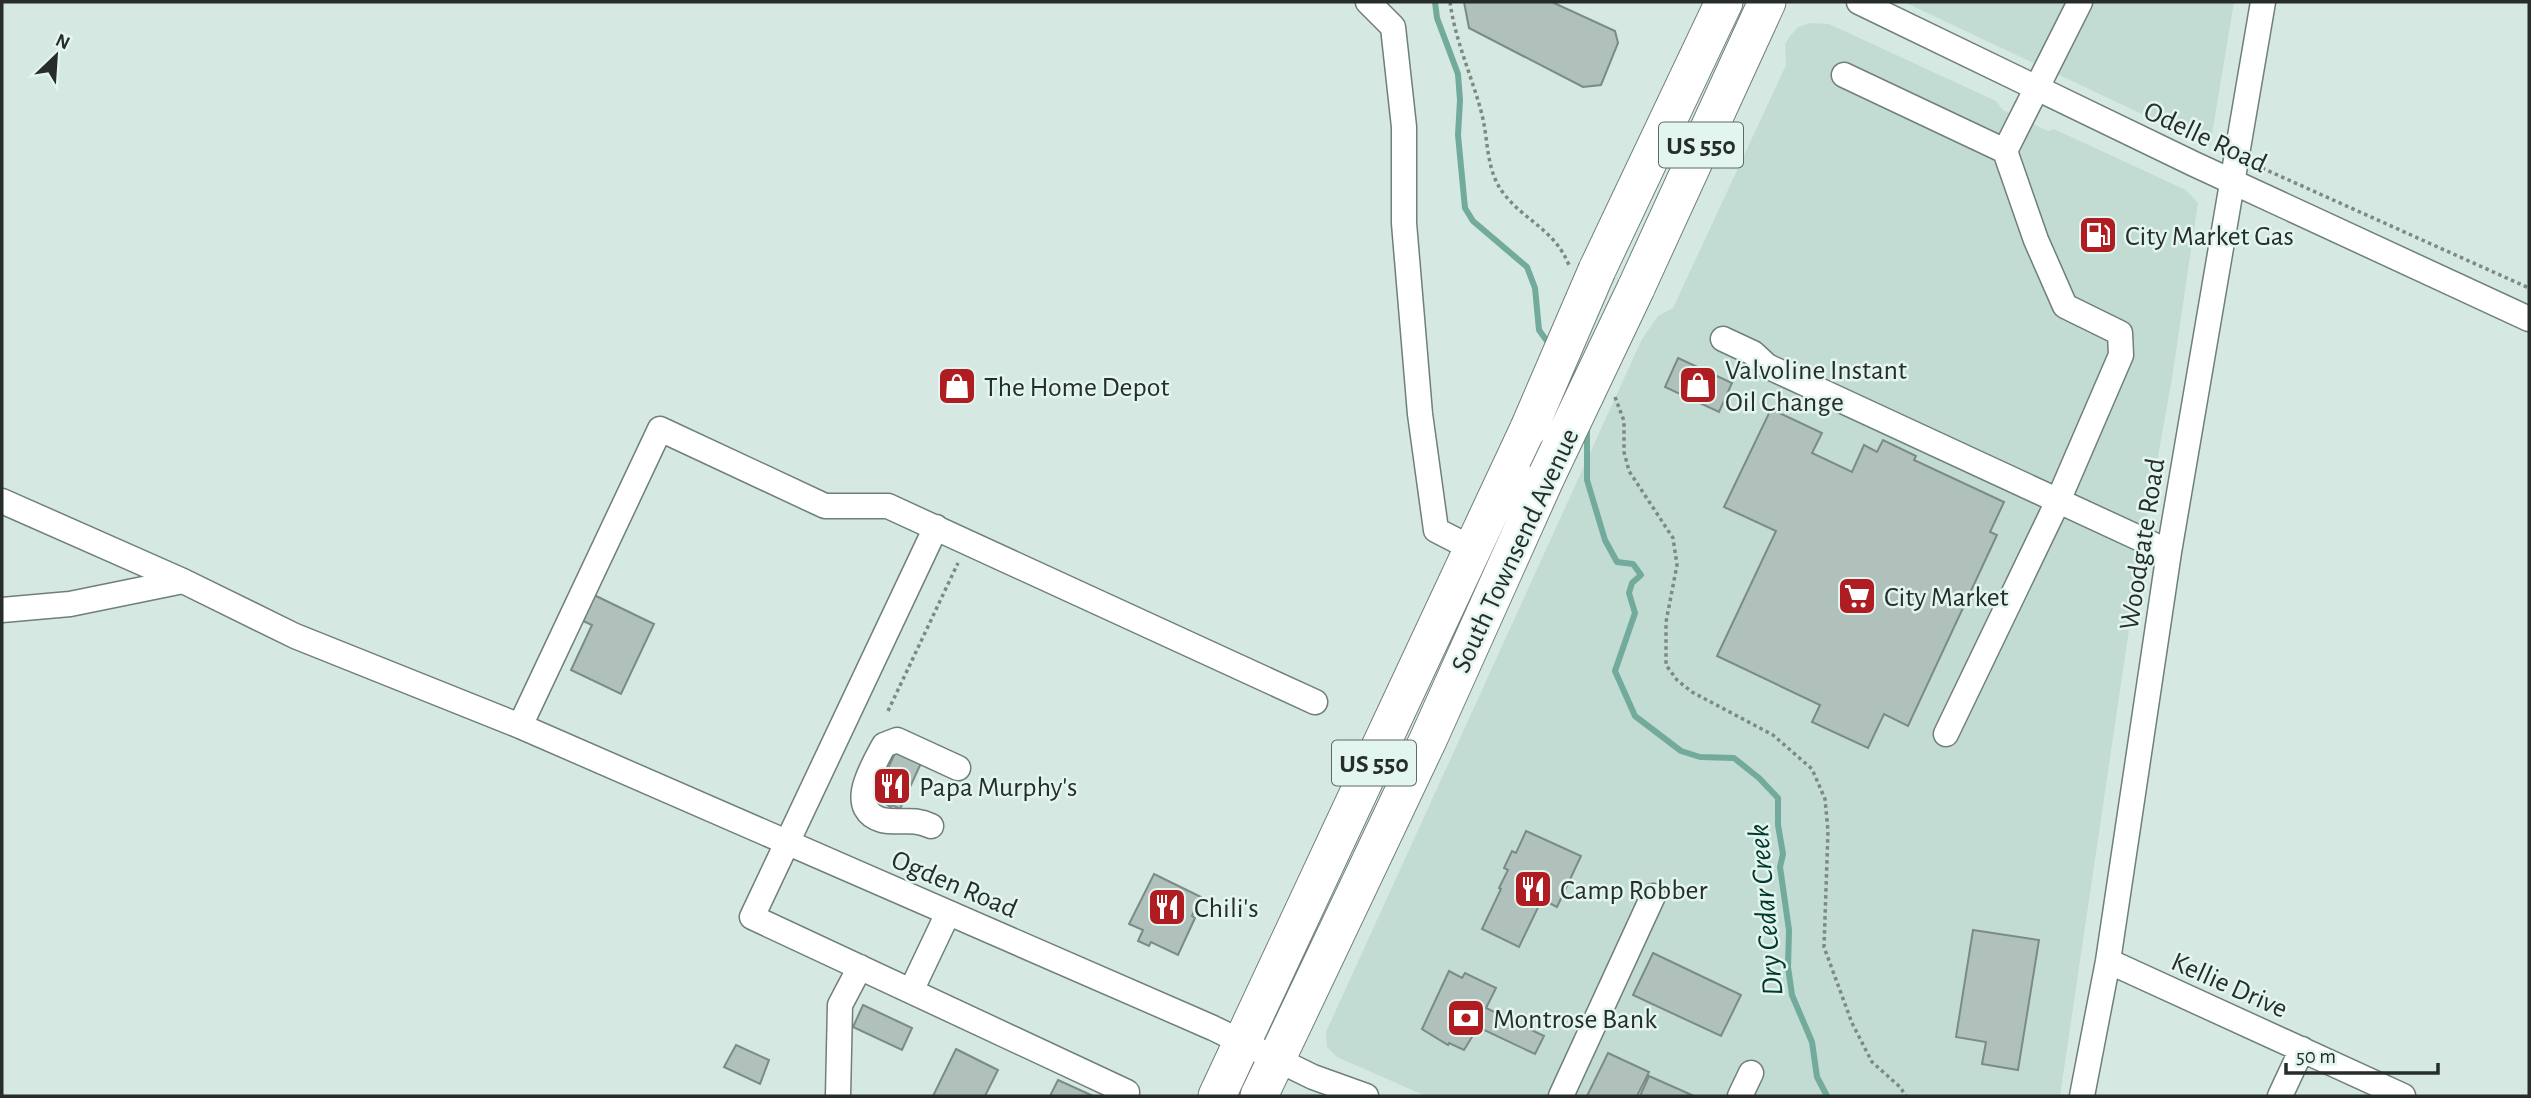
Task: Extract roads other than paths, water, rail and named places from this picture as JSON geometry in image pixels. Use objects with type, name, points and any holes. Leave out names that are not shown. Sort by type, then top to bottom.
[{"type":"highway","name":"South Townsend Avenue","points":[[1217,1096],[1529,428],[1585,271],[1724,2]]},
{"type":"highway","name":"South Townsend Avenue","points":[[1259,1096],[1428,740],[1767,2]]},
{"type":"street","points":[[1368,2],[1393,27],[1404,127],[1404,223],[1420,414],[1436,530],[1472,549]]},
{"type":"street","name":"Odelle Road","points":[[1860,2],[2231,181],[2529,319]]},
{"type":"street","points":[[1946,734],[2058,500],[2121,355],[2120,333],[2065,306],[2036,240],[2005,151],[2080,2]]},
{"type":"street","name":"Woodgate Road","points":[[2082,1096],[2108,961],[2169,552],[2263,2]]},
{"type":"street","points":[[1844,75],[2005,151]]},
{"type":"street","points":[[1723,339],[1753,353],[1767,366],[2169,552]]},
{"type":"street","points":[[520,726],[660,429],[825,506],[888,506],[1315,702]]},
{"type":"street","name":"Ogden Road","points":[[2,500],[183,581],[295,636],[520,726],[1213,1028],[1313,1077],[1366,1096]]},
{"type":"street","points":[[936,527],[752,917],[1128,1092],[1126,1096]]},
{"type":"street","points":[[2,610],[70,604],[183,581]]},
{"type":"street","points":[[931,826],[918,820],[883,820],[871,814],[863,804],[863,790],[875,762],[884,745],[897,740],[958,768]]},
{"type":"street","points":[[1560,1096],[1653,896]]},
{"type":"street","points":[[911,991],[948,913]]},
{"type":"street","name":"Kellie Drive","points":[[2108,961],[2403,1096]]},
{"type":"street","points":[[838,1096],[840,1005],[860,967]]},
{"type":"street","points":[[2280,1096],[2302,1049]]},
{"type":"street","points":[[1740,1096],[1751,1073]]},
{"type":"waterway","name":"Dry Cedar Creek","points":[[1435,2],[1437,18],[1458,74],[1458,135],[1465,208],[1473,221],[1527,267],[1535,288],[1539,330],[1552,348]]},
{"type":"waterway","name":"Dry Cedar Creek","points":[[1587,426],[1587,480],[1605,540],[1617,562],[1633,564],[1641,575],[1632,583],[1629,593],[1635,613],[1615,671],[1635,716],[1681,751],[1700,757],[1734,758],[1778,798],[1778,825],[1783,854],[1780,867],[1789,930],[1788,967],[1792,995],[1812,1042],[1817,1077],[1827,1096]]},
{"type":"place","name":"City Market Gas","points":[[2098,235]]},
{"type":"place","name":"Valvoline Instant Oil Change","points":[[1698,385]]},
{"type":"place","name":"The Home Depot","points":[[957,386]]},
{"type":"place","name":"City Market","points":[[1857,596]]},
{"type":"place","name":"Papa Murphy's","points":[[892,786]]},
{"type":"place","name":"Camp Robber","points":[[1533,889]]},
{"type":"place","name":"Chili's","points":[[1167,907]]},
{"type":"place","name":"Montrose Bank","points":[[1466,1018]]}]
